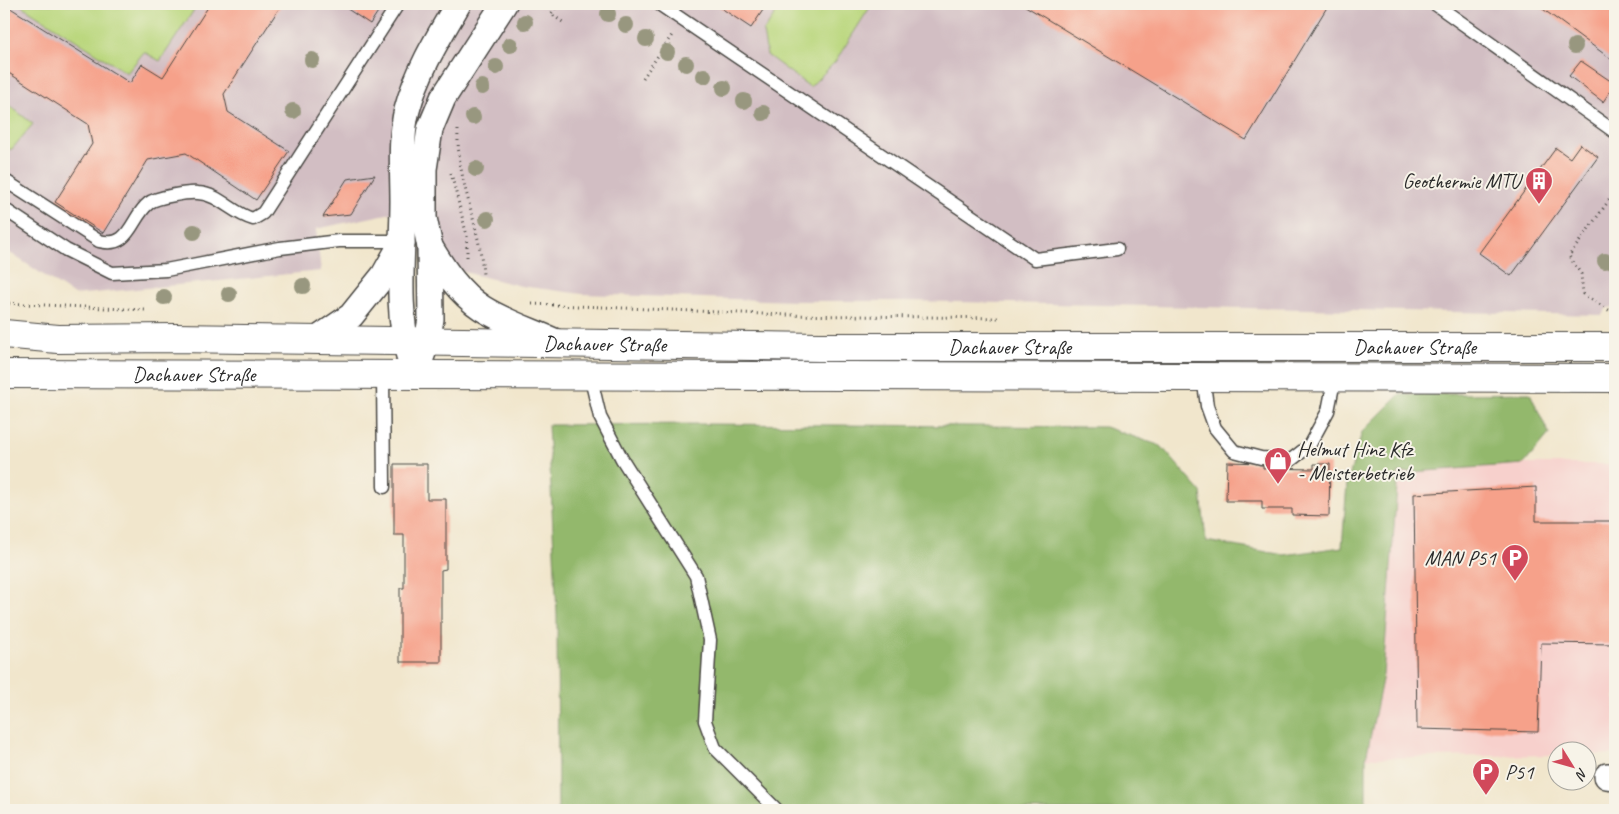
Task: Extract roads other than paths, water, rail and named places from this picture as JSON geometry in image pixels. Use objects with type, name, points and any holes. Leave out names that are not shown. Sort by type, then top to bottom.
[{"type":"main road","name":"Dachauer Straße","points":[[4,334],[58,339],[175,338],[819,346],[1615,347]]},
{"type":"main road","name":"Dachauer Straße","points":[[4,374],[1615,378]]},
{"type":"street","points":[[415,375],[416,341],[402,304],[406,112],[424,63],[458,4]]},
{"type":"street","points":[[416,341],[431,319],[430,247],[424,218],[424,179],[430,130],[443,98],[504,4]]},
{"type":"street","points":[[316,340],[351,316],[384,275],[403,241]]},
{"type":"street","points":[[430,247],[446,274],[475,303],[483,309],[556,342]]},
{"type":"lane","points":[[4,180],[99,241],[110,244],[123,238],[150,202],[199,192],[214,197],[243,216],[253,219],[263,213],[398,4]]},
{"type":"lane","points":[[660,4],[1035,259],[1117,249]]},
{"type":"lane","points":[[1435,4],[1615,132]]},
{"type":"lane","points":[[4,209],[66,250],[112,272],[166,270],[280,248],[339,241],[403,241]]},
{"type":"lane","points":[[383,374],[384,487]]},
{"type":"lane","points":[[590,375],[600,417],[622,459],[696,576],[710,640],[705,721],[715,748],[777,810]]},
{"type":"lane","points":[[1203,376],[1207,406],[1215,428],[1234,451],[1261,458],[1291,460],[1309,446],[1328,411],[1335,376]]},
{"type":"place","name":"Geothermie MTU","points":[[1539,205]]},
{"type":"place","name":"Helmut Hinz Kfz - Meisterbetrieb","points":[[1278,485]]},
{"type":"place","name":"MAN P51","points":[[1515,582]]},
{"type":"place","name":"P51","points":[[1486,796]]}]
